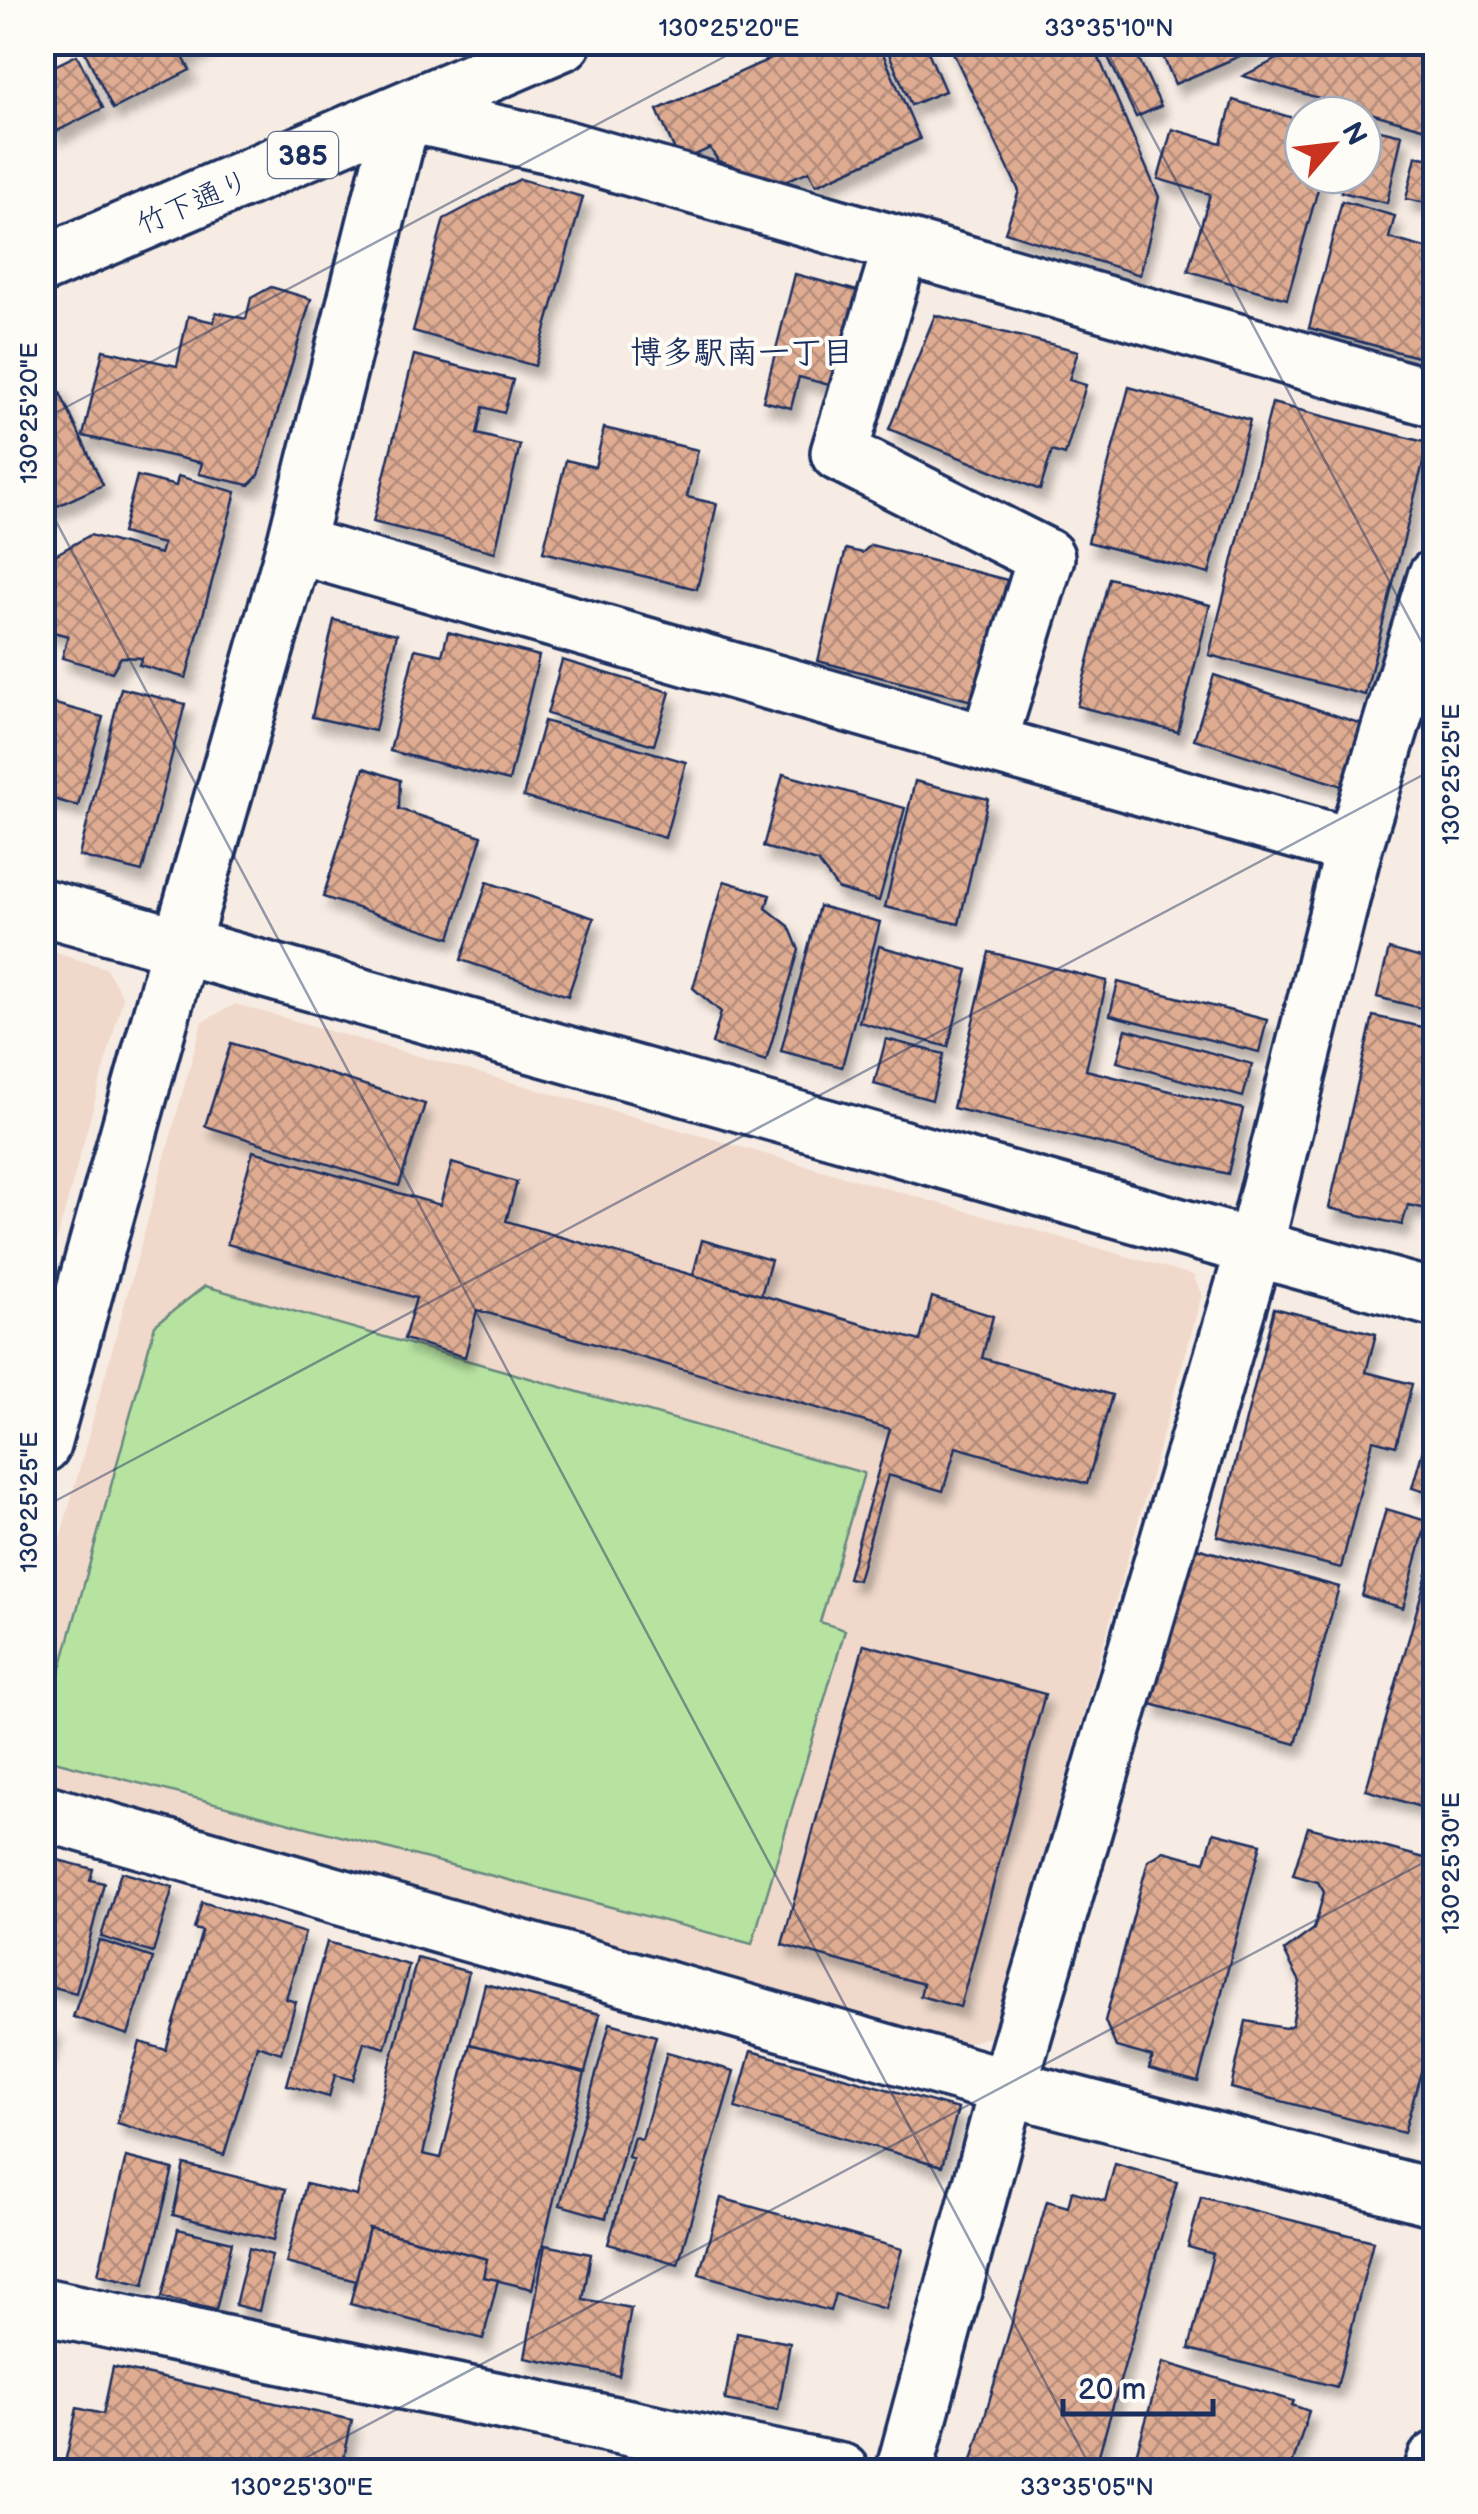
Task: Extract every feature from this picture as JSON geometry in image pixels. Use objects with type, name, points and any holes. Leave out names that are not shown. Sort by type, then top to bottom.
[{"type":"main road","name":"竹下通り","points":[[42,266],[564,42]]},
{"type":"main road","points":[[42,1444],[295,545],[403,113],[555,146],[1436,399]]},
{"type":"main road","points":[[901,247],[839,453],[1046,557],[988,744]]},
{"type":"main road","points":[[295,545],[1354,846]]},
{"type":"main road","points":[[904,2472],[1008,2087],[1254,1250],[1354,846],[1436,577]]},
{"type":"main road","points":[[42,907],[1436,1299]]},
{"type":"main road","points":[[42,1812],[1008,2087],[1436,2198]]},
{"type":"main road","points":[[42,2306],[842,2472]]},
{"type":"main road","points":[[1432,2472],[1436,2460]]},
{"type":"shaded area","points":[[43,949],[106,968],[123,998],[43,1291]]},
{"type":"shaded area","points":[[235,1004],[1193,1275],[1202,1295],[993,2036],[966,2043],[43,1780],[43,1601],[202,1022]]},
{"type":"green space","points":[[205,1286],[864,1473],[820,1622],[845,1630],[752,1944],[43,1758],[43,1734],[155,1325]]},
{"type":"building","points":[[80,42],[175,42],[190,70],[113,109]]},
{"type":"building","points":[[175,42],[210,42],[183,57]]},
{"type":"building","points":[[807,42],[878,42],[920,139],[816,185],[809,171],[776,185],[744,176],[738,168],[718,161],[710,148],[693,156],[676,153],[657,110]]},
{"type":"building","points":[[884,42],[924,42],[945,91],[911,105]]},
{"type":"building","points":[[948,42],[1092,42],[1159,197],[1140,275],[1005,232],[1019,191]]},
{"type":"building","points":[[1101,42],[1131,42],[1161,106],[1136,117]]},
{"type":"building","points":[[1157,42],[1272,42],[1175,84]]},
{"type":"building","points":[[1312,42],[1436,42],[1436,132],[1383,117],[1383,95],[1308,95],[1243,76]]},
{"type":"building","points":[[77,55],[103,108],[55,132],[42,106],[42,72]]},
{"type":"building","points":[[1233,100],[1283,115],[1283,195],[1316,195],[1287,299],[1188,271],[1210,194],[1158,179],[1172,129],[1221,143]]},
{"type":"building","points":[[1383,131],[1402,135],[1387,203],[1354,195],[1383,195]]},
{"type":"building","points":[[1416,156],[1436,160],[1436,205],[1406,199]]},
{"type":"building","points":[[520,179],[583,197],[535,366],[413,331],[444,219]]},
{"type":"building","points":[[1342,201],[1395,216],[1389,238],[1436,251],[1436,362],[1309,328]]},
{"type":"building","points":[[795,274],[857,291],[833,386],[799,377],[791,408],[763,401]]},
{"type":"building","points":[[271,287],[311,299],[259,475],[249,485],[199,474],[202,463],[83,436],[103,350],[177,366],[188,316],[214,322],[216,312],[246,319],[251,298]]},
{"type":"building","points":[[935,315],[1078,351],[1069,380],[1086,385],[1065,455],[1052,451],[1040,490],[889,429]]},
{"type":"building","points":[[414,355],[513,380],[504,413],[483,407],[477,434],[520,445],[495,552],[373,522]]},
{"type":"building","points":[[55,382],[103,485],[42,513],[42,388]]},
{"type":"building","points":[[1129,387],[1250,420],[1209,574],[1088,542]]},
{"type":"building","points":[[1272,403],[1428,443],[1365,695],[1209,655]]},
{"type":"building","points":[[604,428],[698,450],[687,497],[717,504],[697,589],[543,552],[566,460],[595,467]]},
{"type":"building","points":[[137,476],[176,486],[178,476],[236,492],[186,678],[139,665],[142,658],[121,657],[112,672],[62,658],[68,636],[42,629],[42,602],[55,555],[90,535],[160,554],[163,544],[122,533]]},
{"type":"building","points":[[871,545],[1007,580],[976,702],[818,661],[846,549],[862,553]]},
{"type":"building","points":[[1109,578],[1210,605],[1178,732],[1077,706]]},
{"type":"building","points":[[334,620],[397,634],[375,731],[312,717]]},
{"type":"building","points":[[448,632],[539,656],[509,781],[390,751],[415,649],[442,655]]},
{"type":"building","points":[[562,660],[670,692],[654,745],[547,714]]},
{"type":"building","points":[[1214,675],[1365,725],[1345,787],[1194,739]]},
{"type":"building","points":[[121,688],[185,704],[142,872],[79,856]]},
{"type":"building","points":[[42,690],[47,691],[48,702],[103,717],[78,806],[42,796]]},
{"type":"building","points":[[544,721],[686,762],[665,838],[523,797]]},
{"type":"building","points":[[364,768],[400,780],[399,809],[482,836],[450,938],[323,897]]},
{"type":"building","points":[[783,774],[905,808],[879,901],[838,889],[818,862],[763,847]]},
{"type":"building","points":[[915,781],[988,799],[959,924],[885,907]]},
{"type":"building","points":[[724,881],[770,895],[766,908],[789,926],[799,950],[766,1061],[712,1044],[721,1012],[693,988]]},
{"type":"building","points":[[487,882],[594,918],[568,996],[461,960]]},
{"type":"building","points":[[819,906],[880,922],[842,1067],[781,1051]]},
{"type":"building","points":[[1436,919],[1436,1012],[1377,997],[1389,949],[1425,959]]},
{"type":"building","points":[[879,946],[968,970],[948,1047],[859,1022]]},
{"type":"building","points":[[989,952],[1107,981],[1086,1070],[1243,1109],[1228,1174],[953,1108]]},
{"type":"building","points":[[1118,982],[1267,1020],[1259,1052],[1110,1015]]},
{"type":"building","points":[[1373,1016],[1436,1030],[1436,1211],[1408,1205],[1402,1225],[1329,1208]]},
{"type":"building","points":[[1126,1029],[1252,1064],[1243,1097],[1117,1062]]},
{"type":"building","points":[[886,1039],[944,1054],[932,1100],[874,1084]]},
{"type":"building","points":[[231,1043],[425,1104],[399,1186],[205,1126]]},
{"type":"building","points":[[253,1151],[440,1205],[452,1163],[517,1182],[506,1221],[920,1341],[932,1297],[993,1316],[982,1358],[1112,1395],[1087,1484],[956,1447],[943,1491],[888,1475],[858,1580],[848,1578],[890,1429],[477,1310],[465,1357],[404,1339],[416,1298],[227,1244]]},
{"type":"building","points":[[702,1240],[771,1260],[761,1295],[693,1275]]},
{"type":"building","points":[[1274,1308],[1376,1334],[1366,1372],[1412,1384],[1396,1446],[1373,1440],[1341,1568],[1217,1536]]},
{"type":"building","points":[[1436,1408],[1436,1495],[1412,1488]]},
{"type":"building","points":[[1386,1509],[1427,1521],[1403,1608],[1362,1596]]},
{"type":"building","points":[[1436,1542],[1436,1812],[1366,1790]]},
{"type":"building","points":[[1193,1547],[1339,1587],[1296,1744],[1151,1704]]},
{"type":"building","points":[[864,1644],[1045,1694],[960,2007],[920,1996],[923,1984],[782,1945]]},
{"type":"building","points":[[1308,1827],[1436,1861],[1436,2018],[1404,2133],[1231,2088],[1246,2021],[1285,2028],[1292,2025],[1300,1982],[1284,1951],[1314,1929],[1324,1892],[1318,1882],[1293,1875]]},
{"type":"building","points":[[1214,1832],[1261,1844],[1198,2082],[1149,2069],[1153,2057],[1116,2047],[1105,2021],[1148,1861],[1164,1851],[1205,1862]]},
{"type":"building","points":[[42,1856],[93,1869],[90,1880],[104,1883],[76,1993],[42,1984]]},
{"type":"building","points":[[121,1872],[173,1887],[153,1953],[101,1937]]},
{"type":"building","points":[[202,1902],[305,1933],[286,1999],[296,2002],[281,2053],[257,2045],[224,2155],[117,2123],[140,2042],[166,2050],[202,1931],[194,1929]]},
{"type":"building","points":[[99,1940],[153,1958],[128,2035],[73,2017]]},
{"type":"building","points":[[327,1942],[409,1965],[385,2048],[364,2042],[353,2080],[335,2075],[329,2097],[287,2085]]},
{"type":"building","points":[[417,1958],[469,1972],[423,2154],[441,2158],[470,2044],[585,2073],[532,2289],[483,2277],[487,2259],[369,2228],[356,2281],[286,2263],[306,2184],[357,2196]]},
{"type":"building","points":[[485,1984],[600,2014],[585,2073],[470,2044]]},
{"type":"building","points":[[610,2023],[656,2036],[606,2218],[560,2205]]},
{"type":"building","points":[[42,2025],[55,2028],[46,2057],[42,2055]]},
{"type":"building","points":[[751,2051],[958,2109],[942,2166],[735,2108]]},
{"type":"building","points":[[667,2052],[734,2071],[678,2264],[608,2244],[633,2159],[628,2157],[634,2137],[642,2139]]},
{"type":"building","points":[[126,2157],[173,2169],[144,2285],[98,2274]]},
{"type":"building","points":[[184,2164],[286,2189],[274,2240],[173,2215]]},
{"type":"building","points":[[1115,2164],[1177,2182],[1094,2472],[969,2471],[1047,2201],[1068,2207],[1072,2191],[1105,2201]]},
{"type":"building","points":[[1201,2197],[1373,2241],[1337,2387],[1189,2349],[1213,2254],[1188,2247]]},
{"type":"building","points":[[721,2198],[902,2249],[885,2309],[835,2294],[830,2311],[699,2274]]},
{"type":"building","points":[[369,2228],[487,2259],[483,2277],[498,2280],[483,2339],[350,2304]]},
{"type":"building","points":[[178,2229],[232,2242],[216,2310],[162,2297]]},
{"type":"building","points":[[545,2245],[591,2254],[583,2299],[631,2308],[619,2376],[525,2358]]},
{"type":"building","points":[[249,2248],[272,2255],[259,2311],[235,2305]]},
{"type":"building","points":[[737,2333],[790,2343],[778,2410],[725,2400]]},
{"type":"building","points":[[1163,2362],[1294,2401],[1292,2405],[1309,2411],[1290,2472],[1131,2472]]},
{"type":"building","points":[[113,2367],[352,2420],[341,2472],[63,2472],[77,2408],[103,2414]]},
{"type":"district","name":"博多駅南一丁目","points":[[742,352]]}]
